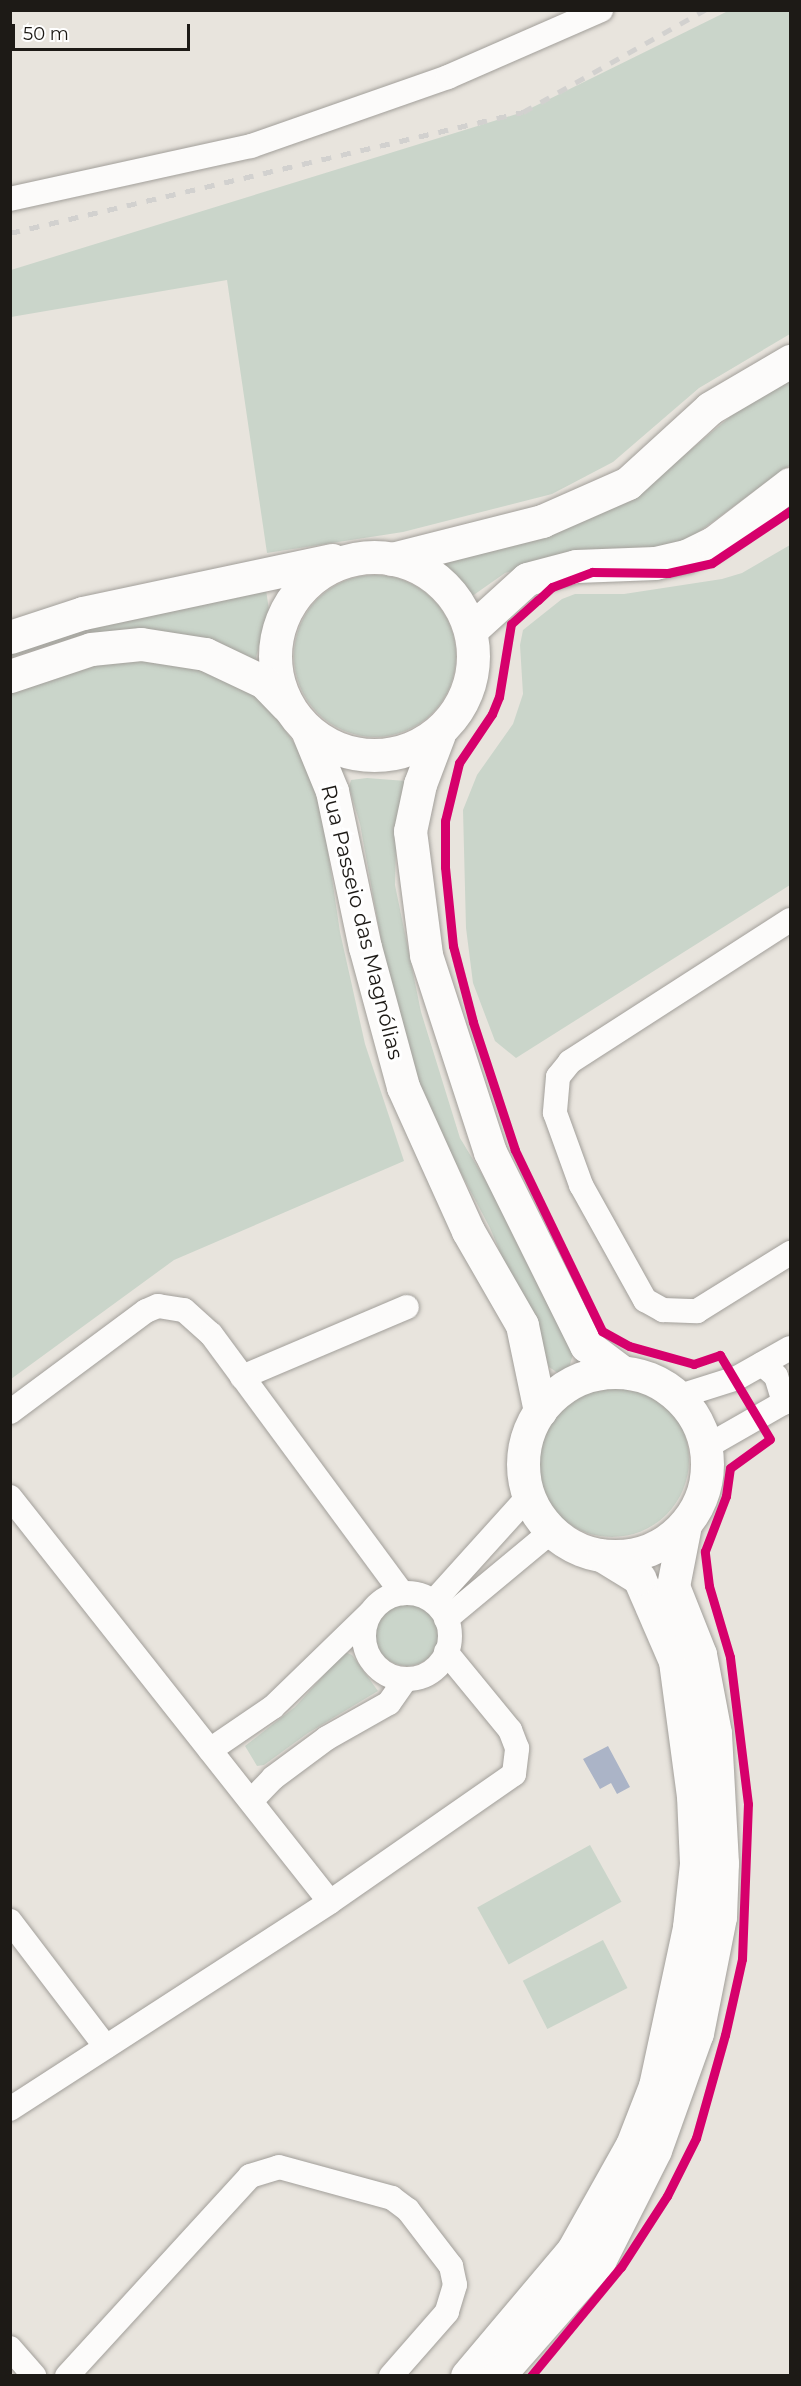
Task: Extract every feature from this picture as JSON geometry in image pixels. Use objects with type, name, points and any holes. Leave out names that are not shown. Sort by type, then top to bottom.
[{"type":"street","points":[[10,199],[251,147],[448,77],[601,10]]},
{"type":"street","points":[[10,637],[83,613],[339,558],[392,559],[542,521],[628,483],[710,408],[790,361]]},
{"type":"street","points":[[472,629],[528,579],[576,566],[655,563],[686,556],[713,543],[790,484]]},
{"type":"street","points":[[297,718],[277,679],[274,659],[282,618],[305,584],[339,558]]},
{"type":"street","points":[[392,559],[421,568],[438,580],[453,594],[472,629],[472,674],[466,694],[439,734],[420,784],[410,831],[426,955],[490,1152],[586,1345],[622,1372],[660,1383],[677,1397],[698,1424],[706,1447],[707,1474],[700,1501],[685,1525],[662,1544],[633,1555],[603,1556]]},
{"type":"street","points":[[10,676],[91,649],[153,645],[205,654],[264,682],[297,718],[326,744],[366,756],[407,750],[439,734]]},
{"type":"street","name":"Rua Passeio das Magnólias","points":[[297,718],[332,791],[365,947],[403,1087],[468,1231],[522,1325],[540,1411]]},
{"type":"street","points":[[790,920],[570,1062],[558,1077],[555,1090],[555,1113],[581,1185],[645,1300],[663,1310],[697,1311],[790,1253]]},
{"type":"street","points":[[10,1412],[118,1329],[158,1306],[184,1310],[198,1322],[242,1377],[402,1593]]},
{"type":"street","points":[[242,1377],[407,1307]]},
{"type":"street","points":[[677,1397],[709,1390],[790,1348]]},
{"type":"street","points":[[706,1447],[787,1401],[776,1376],[762,1364]]},
{"type":"street","points":[[466,2376],[573,2250],[617,2176],[656,2086],[689,1927],[696,1864],[693,1796],[675,1661],[639,1578],[603,1556],[576,1548],[552,1531],[529,1496],[524,1452],[540,1411],[556,1393],[576,1380],[622,1372]]},
{"type":"street","points":[[440,1610],[529,1496]]},
{"type":"street","points":[[10,1497],[330,1902]]},
{"type":"street","points":[[498,2376],[599,2261],[655,2150],[697,2033],[720,1917],[722,1863],[715,1733],[700,1654],[673,1586],[685,1525]]},
{"type":"street","points":[[440,1610],[552,1531]]},
{"type":"street","points":[[210,1750],[273,1707],[378,1603],[402,1593],[419,1593],[440,1610],[451,1630],[446,1652],[430,1672],[406,1679],[393,1677],[372,1662],[364,1638],[370,1613]]},
{"type":"street","points":[[10,2109],[330,1902],[514,1774],[517,1748],[510,1730],[446,1652]]},
{"type":"street","points":[[251,1801],[273,1778],[327,1738],[389,1703],[406,1679]]},
{"type":"street","points":[[10,1921],[106,2047]]},
{"type":"street","points":[[67,2376],[250,2176],[279,2167],[392,2198],[408,2210],[451,2266],[454,2285],[447,2312],[391,2376]]},
{"type":"street","points":[[10,2348],[34,2376]]},
{"type":"shaded area","points":[[728,11],[790,11],[790,334],[699,388],[613,462],[552,494],[403,532],[267,553],[227,280],[11,317],[11,270],[523,112]]},
{"type":"shaded area","points":[[790,380],[790,465],[689,539],[673,546],[578,552],[505,573],[468,599],[438,569],[442,560],[639,493],[749,401]]},
{"type":"shaded area","points":[[790,545],[790,885],[516,1058],[495,1041],[473,983],[466,928],[463,810],[477,775],[513,724],[523,694],[520,645],[523,630],[562,599],[575,594],[624,594],[722,579],[742,573]]},
{"type":"shaded area","points":[[375,575],[391,576],[406,581],[433,598],[450,625],[455,640],[455,672],[450,687],[433,714],[406,731],[391,736],[375,737],[359,736],[344,731],[317,714],[300,687],[295,672],[294,656],[295,640],[300,625],[317,598],[344,581],[359,576]]},
{"type":"shaded area","points":[[266,590],[269,610],[255,661],[210,642],[145,629],[89,633],[11,657],[11,646],[61,630]]},
{"type":"shaded area","points":[[165,656],[235,678],[273,713],[304,757],[321,805],[340,932],[365,1044],[404,1161],[174,1260],[11,1379],[11,688],[107,662]]},
{"type":"shaded area","points":[[367,778],[406,781],[396,845],[395,885],[421,1012],[460,1138],[524,1244],[573,1354],[569,1368],[558,1373],[549,1367],[490,1228],[415,1086],[392,1000],[360,824],[349,787],[351,780]]},
{"type":"shaded area","points":[[612,1383],[641,1389],[655,1396],[666,1406],[676,1417],[683,1431],[689,1460],[683,1489],[676,1503],[666,1514],[655,1524],[641,1531],[612,1537],[583,1531],[569,1524],[558,1514],[548,1503],[541,1489],[535,1460],[541,1431],[548,1417],[558,1406],[569,1396],[583,1389]]},
{"type":"shaded area","points":[[401,1602],[413,1602],[430,1611],[437,1622],[439,1634],[437,1646],[430,1657],[413,1666],[401,1666],[389,1661],[380,1652],[375,1640],[375,1628],[380,1616],[389,1607]]},
{"type":"shaded area","points":[[345,1652],[352,1655],[378,1691],[308,1733],[264,1765],[257,1766],[245,1746],[295,1707]]},
{"type":"shaded area","points":[[590,1845],[622,1902],[509,1964],[477,1908]]},
{"type":"shaded area","points":[[603,1940],[628,1988],[547,2029],[523,1981]]},
{"type":"water","points":[[608,1746],[630,1787],[617,1794],[611,1783],[600,1789],[583,1759]]},
{"type":"railway","points":[[10,233],[523,112],[705,10]]},
{"type":"cycle path","points":[[531,2376],[621,2267],[667,2196],[696,2138],[725,2035],[742,1959],[748,1804],[730,1657],[709,1586],[705,1551],[726,1496],[730,1468],[770,1439],[720,1355],[694,1364],[629,1346],[602,1331],[515,1150],[473,1022],[453,946],[445,867],[445,821],[459,763],[492,714],[499,697],[511,624],[552,587],[592,572],[668,573],[712,563],[790,511]]}]
